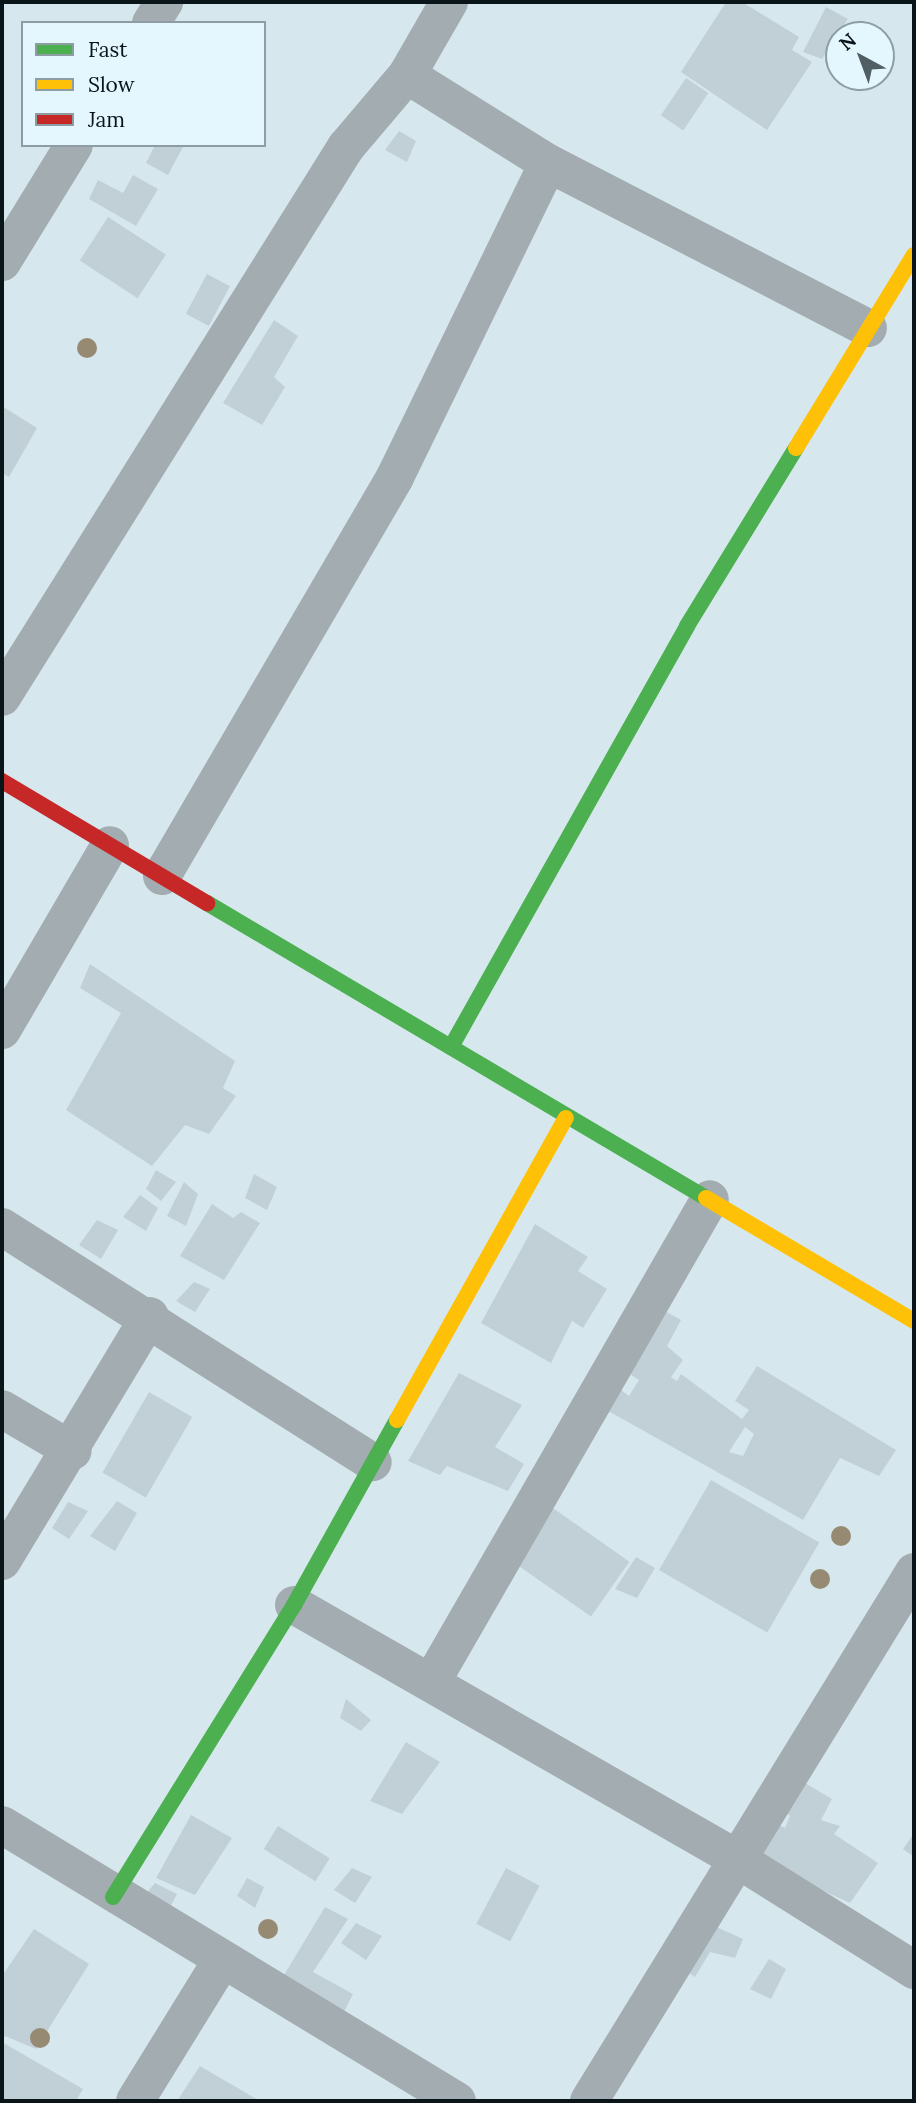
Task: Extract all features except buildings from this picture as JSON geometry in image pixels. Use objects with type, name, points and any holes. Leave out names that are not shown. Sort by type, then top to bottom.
[{"type":"street","points":[[151,21],[164,2]]},
{"type":"street","points":[[2,697],[346,147],[407,75],[449,2]]},
{"type":"street","points":[[407,75],[548,163],[869,328]]},
{"type":"street","points":[[2,262],[73,147]]},
{"type":"street","points":[[162,876],[395,477],[548,163]]},
{"type":"street","points":[[451,1047],[687,626],[914,255]]},
{"type":"street","points":[[2,781],[566,1118],[710,1199],[914,1321]]},
{"type":"street","points":[[2,1030],[110,845]]},
{"type":"street","points":[[113,1896],[294,1605],[566,1118]]},
{"type":"street","points":[[432,1681],[710,1199]]},
{"type":"street","points":[[2,1227],[150,1316],[373,1462]]},
{"type":"street","points":[[2,1561],[74,1451],[150,1316]]},
{"type":"street","points":[[2,1409],[74,1451]]},
{"type":"street","points":[[589,2101],[734,1857],[914,1572]]},
{"type":"street","points":[[294,1605],[432,1681],[734,1857],[914,1970]]},
{"type":"street","points":[[2,1825],[221,1962],[457,2101]]},
{"type":"street","points":[[135,2101],[221,1962]]},
{"type":"traffic: fast","points":[[451,1047],[687,626],[796,448]]},
{"type":"traffic: fast","points":[[207,903],[706,1198]]},
{"type":"traffic: fast","points":[[113,1897],[294,1605],[397,1420]]},
{"type":"traffic: slow","points":[[796,448],[914,255]]},
{"type":"traffic: slow","points":[[397,1420],[566,1118]]},
{"type":"traffic: slow","points":[[706,1198],[914,1321]]},
{"type":"traffic: jam","points":[[2,781],[207,903]]}]
